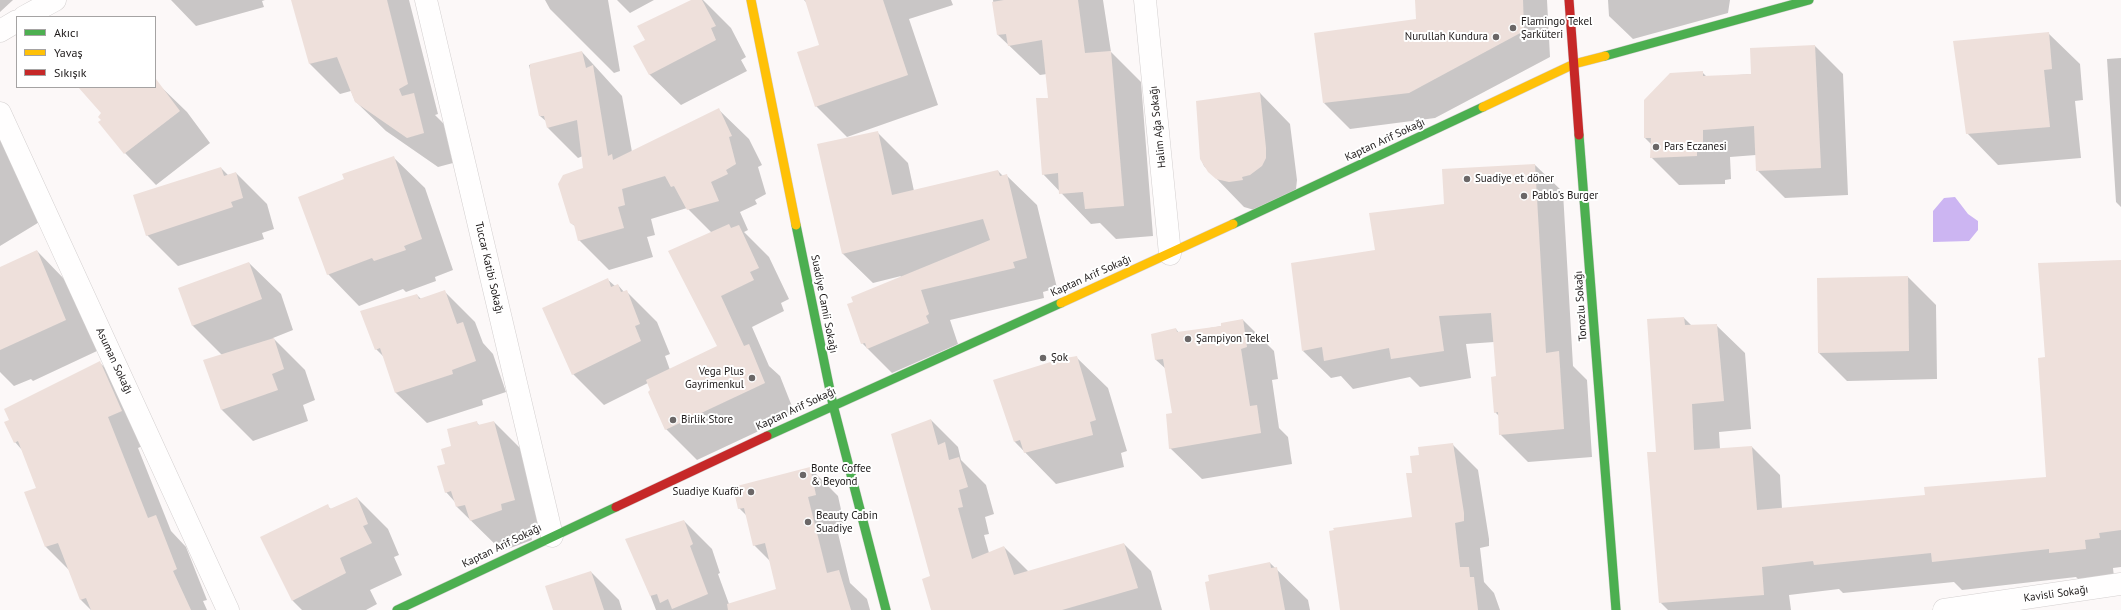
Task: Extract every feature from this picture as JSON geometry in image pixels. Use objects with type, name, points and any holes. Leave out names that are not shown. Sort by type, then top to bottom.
[{"type":"street","points":[[26,16],[54,0]]},
{"type":"street","name":"Tuccar Katibi Sokağı","points":[[426,0],[552,536]]},
{"type":"street","name":"Suadiye Camii Sokağı","points":[[751,0],[832,405],[886,610]]},
{"type":"street","name":"Halim Ağa Sokağı","points":[[1145,0],[1170,254]]},
{"type":"street","name":"Tonozlu Sokağı","points":[[1569,0],[1616,610]]},
{"type":"street","name":"Kaptan Arif Sokağı","points":[[397,610],[832,405],[1170,254],[1574,64],[1809,0]]},
{"type":"street","points":[[0,31],[16,22]]},
{"type":"street","name":"Asuman Sokağı","points":[[0,113],[228,610]]},
{"type":"street","name":"Kavisli Sokağı","points":[[1944,610],[2121,584]]},
{"type":"shaded area","points":[[1955,197],[1968,214],[1978,221],[1978,230],[1969,241],[1933,242],[1933,211],[1944,198]]},
{"type":"building","points":[[291,0],[387,0],[408,84],[399,89],[402,96],[414,93],[424,133],[407,138],[355,102],[337,57],[309,64]]},
{"type":"building","points":[[691,0],[702,0],[716,26],[711,28],[716,40],[649,75],[633,46],[645,40],[637,26]]},
{"type":"building","points":[[805,0],[883,0],[908,75],[815,107],[797,52],[819,45]]},
{"type":"building","points":[[1004,0],[1078,0],[1085,53],[1111,51],[1124,206],[1085,209],[1083,192],[1059,194],[1058,173],[1042,175],[1036,98],[1048,98],[1042,40],[1008,46],[1006,34],[997,35],[992,2]]},
{"type":"building","points":[[1415,0],[1523,0],[1524,31],[1409,93],[1323,103],[1314,33],[1416,19]]},
{"type":"building","points":[[2049,32],[2052,69],[2044,70],[2050,127],[1966,134],[1953,41]]},
{"type":"building","points":[[1815,45],[1821,168],[1756,171],[1754,126],[1703,130],[1703,151],[1697,152],[1697,156],[1650,158],[1651,138],[1644,138],[1644,100],[1670,73],[1703,71],[1703,76],[1751,74],[1750,48]]},
{"type":"building","points":[[582,51],[586,68],[593,65],[608,156],[612,154],[613,160],[719,108],[732,136],[729,137],[736,164],[726,170],[728,174],[711,182],[719,201],[687,210],[674,186],[671,187],[665,176],[622,189],[625,205],[618,207],[624,228],[578,241],[574,225],[570,223],[558,184],[563,175],[583,168],[577,120],[547,128],[544,116],[539,116],[530,74],[530,64]]},
{"type":"building","points":[[156,79],[180,111],[124,154],[98,122],[101,120],[98,117],[101,113],[79,88],[156,88]]},
{"type":"building","points":[[1260,92],[1266,148],[1266,158],[1262,166],[1250,175],[1242,177],[1243,180],[1229,182],[1216,179],[1208,172],[1200,159],[1196,101]]},
{"type":"building","points":[[878,131],[892,195],[998,170],[1000,176],[1007,174],[1027,258],[1013,262],[1015,268],[921,290],[929,314],[926,316],[929,323],[867,349],[865,343],[861,344],[847,304],[853,302],[851,297],[990,240],[983,219],[842,254],[817,144]]},
{"type":"building","points":[[394,156],[422,239],[404,246],[406,250],[374,261],[372,258],[327,275],[298,197],[344,179],[342,174]]},
{"type":"building","points":[[1535,164],[1546,353],[1559,351],[1564,429],[1499,435],[1498,412],[1494,413],[1491,377],[1496,376],[1491,313],[1439,316],[1444,351],[1391,359],[1389,348],[1324,361],[1322,347],[1302,351],[1291,263],[1375,250],[1369,213],[1444,204],[1442,169]]},
{"type":"building","points":[[221,167],[224,176],[236,172],[243,198],[231,202],[233,207],[146,236],[133,195]]},
{"type":"building","points":[[729,224],[731,228],[739,225],[759,268],[750,272],[754,280],[721,296],[744,346],[749,344],[765,383],[665,430],[648,392],[650,390],[646,380],[717,346],[668,251]]},
{"type":"building","points":[[37,250],[66,320],[0,350],[0,267]]},
{"type":"building","points":[[2121,260],[2121,530],[2099,533],[2100,538],[2085,540],[2086,549],[2049,553],[2049,549],[1932,562],[1931,553],[1814,565],[1813,561],[1762,567],[1764,595],[1659,603],[1647,452],[1656,452],[1647,319],[1684,317],[1685,325],[1717,324],[1724,401],[1692,404],[1694,450],[1752,446],[1757,510],[1925,495],[1924,487],[2046,477],[2038,358],[2045,357],[2038,263]]},
{"type":"building","points":[[249,262],[262,299],[192,326],[178,288]]},
{"type":"building","points":[[1908,276],[1909,351],[1818,353],[1817,278]]},
{"type":"building","points":[[608,278],[611,287],[618,284],[621,292],[627,290],[640,324],[635,326],[641,341],[572,375],[542,308]]},
{"type":"building","points":[[445,290],[457,324],[463,322],[476,361],[452,370],[453,374],[395,393],[380,348],[375,350],[360,311],[417,294],[419,299]]},
{"type":"building","points":[[1243,319],[1247,347],[1241,349],[1250,406],[1257,405],[1261,433],[1169,449],[1166,414],[1172,413],[1163,359],[1155,360],[1151,334],[1176,328],[1177,332],[1221,326],[1221,323]]},
{"type":"building","points":[[274,338],[284,369],[272,374],[278,390],[221,410],[203,360]]},
{"type":"building","points":[[1077,356],[1096,420],[1090,422],[1093,435],[1024,453],[1020,440],[1014,442],[993,380],[1060,359]]},
{"type":"building","points":[[100,361],[122,411],[108,417],[148,518],[156,515],[177,569],[173,571],[191,610],[91,610],[86,598],[80,600],[58,543],[45,547],[24,492],[36,488],[18,441],[14,443],[4,422],[9,420],[4,409]]},
{"type":"building","points":[[931,419],[938,445],[945,442],[949,460],[959,457],[968,487],[959,490],[963,507],[958,508],[972,559],[1004,546],[1014,575],[1124,543],[1138,588],[1062,610],[931,610],[922,579],[930,576],[891,434]]},
{"type":"building","points":[[477,421],[478,425],[494,421],[515,500],[501,504],[502,510],[470,521],[465,505],[456,507],[451,491],[445,493],[437,466],[445,464],[441,449],[451,446],[447,429]]},
{"type":"building","points":[[1453,443],[1464,513],[1464,521],[1455,523],[1460,567],[1469,567],[1470,577],[1474,577],[1478,610],[1340,610],[1329,531],[1334,530],[1333,528],[1412,517],[1406,473],[1412,473],[1410,456],[1419,455],[1418,447]]},
{"type":"building","points":[[810,467],[816,495],[808,497],[827,573],[839,570],[851,610],[728,610],[727,604],[776,589],[765,543],[753,546],[744,508],[738,509],[733,487]]},
{"type":"building","points":[[357,497],[368,524],[363,526],[372,543],[340,558],[346,573],[292,601],[260,537],[328,504],[330,509]]},
{"type":"building","points":[[684,520],[693,544],[690,546],[708,594],[672,609],[668,599],[660,603],[657,594],[650,596],[625,539]]},
{"type":"building","points":[[1270,562],[1271,568],[1277,567],[1285,610],[1210,610],[1205,582],[1209,581],[1208,575]]},
{"type":"building","points":[[591,571],[604,610],[553,610],[545,586]]},
{"type":"traffic: fast","points":[[1605,56],[1809,0]]},
{"type":"traffic: fast","points":[[1233,224],[1483,107]]},
{"type":"traffic: fast","points":[[1579,135],[1616,610]]},
{"type":"traffic: fast","points":[[796,225],[833,405],[886,610]]},
{"type":"traffic: fast","points":[[767,436],[1061,303]]},
{"type":"traffic: fast","points":[[397,610],[616,507]]},
{"type":"traffic: slow","points":[[751,0],[796,225]]},
{"type":"traffic: slow","points":[[1483,107],[1574,64],[1605,56]]},
{"type":"traffic: slow","points":[[1061,303],[1233,224]]},
{"type":"traffic: jam","points":[[1569,0],[1579,135]]},
{"type":"traffic: jam","points":[[616,507],[767,436]]},
{"type":"place","name":"Flamingo Tekel Şarküteri","points":[[1513,28]]},
{"type":"place","name":"Nurullah Kundura","points":[[1496,37]]},
{"type":"place","name":"Pars Eczanesi","points":[[1656,147]]},
{"type":"place","name":"Suadiye et döner","points":[[1467,179]]},
{"type":"place","name":"Pablo's Burger","points":[[1524,196]]},
{"type":"place","name":"Şampiyon Tekel","points":[[1188,339]]},
{"type":"place","name":"Şok","points":[[1043,358]]},
{"type":"place","name":"Vega Plus Gayrimenkul","points":[[752,378]]},
{"type":"place","name":"Birlik Store","points":[[673,420]]},
{"type":"place","name":"Bonte Coffee & Beyond","points":[[803,475]]},
{"type":"place","name":"Suadiye Kuaför","points":[[751,492]]},
{"type":"place","name":"Beauty Cabin Suadiye","points":[[808,522]]}]
